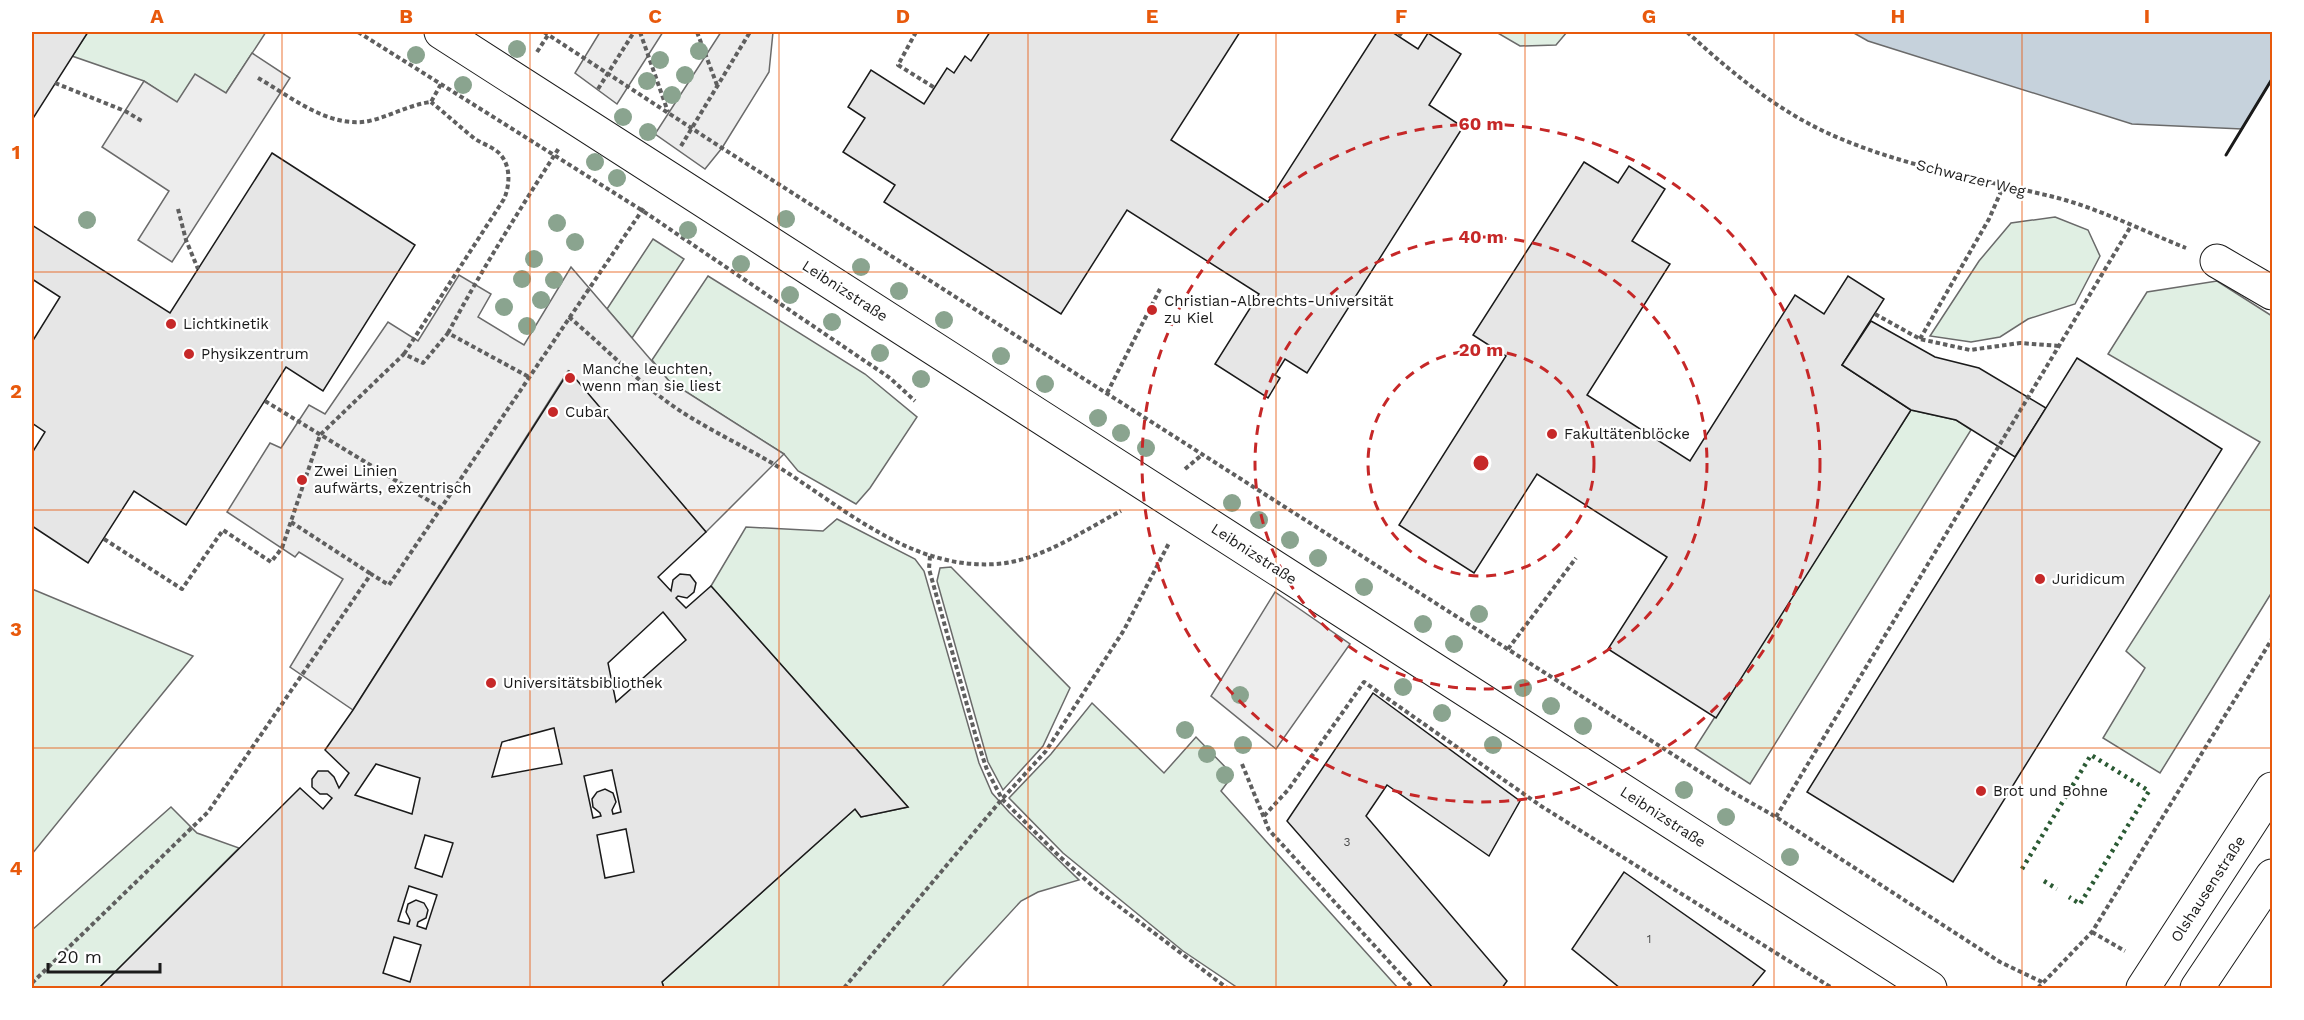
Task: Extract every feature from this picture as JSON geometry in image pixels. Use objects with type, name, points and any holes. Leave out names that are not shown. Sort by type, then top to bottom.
[{"type":"street","name":"Leibnizstraße","points":[[441,32],[1930,988]]},
{"type":"street","points":[[2217,261],[2272,293]]},
{"type":"street","name":"Olshausenstraße","points":[[2143,988],[2272,789]]},
{"type":"street","points":[[2197,988],[2272,876]]},
{"type":"path","points":[[358,32],[643,211],[890,378],[915,401]]},
{"type":"path","points":[[544,32],[2000,962],[2042,982]]},
{"type":"path","points":[[404,354],[423,363],[448,333],[474,284],[634,32]]},
{"type":"path","points":[[640,32],[669,113]]},
{"type":"path","points":[[697,32],[718,86]]},
{"type":"path","points":[[291,522],[389,585],[643,211],[750,32]]},
{"type":"path","points":[[916,32],[898,65],[934,88]]},
{"type":"path","name":"Schwarzer Weg","points":[[1687,32],[1736,76],[1790,113],[1838,138],[1893,159],[2003,187],[2051,196],[2217,261]]},
{"type":"path","points":[[104,539],[182,589],[223,530],[271,562],[282,548],[320,435],[404,354],[508,189],[509,177],[500,154],[476,139],[431,102],[412,105],[368,121],[348,122],[326,117],[258,78]]},
{"type":"path","points":[[55,83],[125,111],[142,122]]},
{"type":"path","points":[[431,102],[441,84]]},
{"type":"path","points":[[1920,339],[1989,219],[2003,187]]},
{"type":"path","points":[[178,209],[186,240],[198,269]]},
{"type":"path","points":[[1776,817],[2131,226]]},
{"type":"path","points":[[1107,393],[1160,289]]},
{"type":"path","points":[[1875,314],[1920,339],[1970,350],[2020,343],[2060,346]]},
{"type":"path","points":[[569,317],[666,401],[774,465],[870,528],[930,556],[965,564],[1017,561],[1042,552],[1157,492],[1203,454]]},
{"type":"path","points":[[448,333],[529,377]]},
{"type":"path","points":[[265,401],[441,508]]},
{"type":"path","points":[[844,988],[1002,799],[1046,751],[1124,630],[1186,510]]},
{"type":"path","points":[[930,556],[929,569],[976,737],[987,770],[1002,799],[1096,889],[1227,988]]},
{"type":"path","points":[[1508,649],[1576,558]]},
{"type":"path","points":[[32,983],[208,812],[370,574]]},
{"type":"path","points":[[2038,988],[2092,932],[2272,639]]},
{"type":"path","points":[[1264,816],[1288,790],[1364,682],[1541,806],[1832,988]]},
{"type":"path","points":[[1242,764],[1269,830],[1413,988]]},
{"type":"green space","points":[[88,32],[266,32],[226,93],[177,103],[144,81],[72,56]]},
{"type":"green space","points":[[1496,32],[1567,32],[1556,45],[1520,46]]},
{"type":"green space","points":[[2055,217],[2088,230],[2100,256],[2075,304],[2028,319],[2000,337],[1971,342],[1930,336],[1979,261],[2011,223]]},
{"type":"green space","points":[[653,239],[684,259],[632,338],[607,309]]},
{"type":"green space","points":[[708,276],[865,374],[917,417],[870,488],[856,504],[798,471],[784,454],[669,381],[652,360]]},
{"type":"green space","points":[[2217,281],[2272,316],[2272,592],[2160,773],[2103,738],[2145,668],[2126,651],[2260,442],[2108,354],[2147,292]]},
{"type":"green space","points":[[1911,410],[1956,420],[1971,430],[1750,784],[1695,748]]},
{"type":"green space","points":[[837,519],[915,559],[924,571],[979,763],[992,793],[1079,880],[1038,892],[1021,901],[941,988],[664,988],[662,982],[855,809],[861,817],[908,807],[711,586],[746,527],[823,531]]},
{"type":"green space","points":[[951,567],[1070,688],[1043,746],[1003,790],[988,762],[937,581],[940,568]]},
{"type":"green space","points":[[32,589],[193,656],[32,854]]},
{"type":"green space","points":[[1092,703],[1164,773],[1196,737],[1233,775],[1221,791],[1398,988],[1238,988],[1183,951],[1063,853],[1009,798],[1051,754]]},
{"type":"green space","points":[[171,807],[197,833],[239,848],[99,988],[32,988],[32,930]]},
{"type":"shaded area","points":[[600,32],[663,32],[617,104],[575,73]]},
{"type":"shaded area","points":[[721,32],[773,32],[769,72],[722,148],[705,169],[655,134]]},
{"type":"shaded area","points":[[1852,32],[2272,32],[2272,79],[2242,129],[2132,124],[1868,41]]},
{"type":"shaded area","points":[[252,53],[290,78],[172,262],[138,240],[169,191],[102,147],[144,81],[177,102],[195,74],[226,93]]},
{"type":"shaded area","points":[[571,267],[669,381],[784,454],[706,532],[568,371],[353,710],[290,667],[343,579],[299,552],[295,557],[227,512],[270,443],[281,448],[309,405],[325,414],[388,322],[418,341],[459,275],[491,294],[478,317],[524,345]]},
{"type":"shaded area","points":[[1275,592],[1350,644],[1276,749],[1211,696]]},
{"type":"building","points":[[32,32],[88,32],[32,120]]},
{"type":"building","points":[[990,32],[1240,32],[1171,140],[1268,202],[1377,32],[1392,32],[1418,49],[1428,33],[1461,54],[1429,105],[1463,127],[1307,373],[1285,359],[1275,375],[1280,378],[1268,398],[1215,364],[1259,294],[1127,210],[1061,314],[884,202],[895,185],[843,152],[865,118],[848,107],[871,70],[924,104],[947,68],[954,73],[965,56],[971,61]]},
{"type":"building","name":"Physikzentrum","points":[[272,153],[415,245],[323,391],[286,367],[186,525],[134,491],[88,563],[32,526],[32,453],[45,432],[32,423],[32,342],[60,297],[32,279],[32,225],[170,313]]},
{"type":"building","name":"Fakultätenblöcke","points":[[1584,162],[1618,183],[1629,166],[1665,189],[1632,241],[1670,264],[1587,395],[1690,461],[1795,295],[1824,314],[1848,276],[1884,299],[1842,365],[1911,410],[1716,718],[1608,649],[1667,557],[1537,474],[1474,573],[1399,525],[1506,356],[1473,335]]},
{"type":"building","points":[[1871,321],[1935,357],[1979,368],[2046,408],[2015,457],[1956,420],[1911,410],[1842,365]]},
{"type":"building","name":"Juridicum","points":[[2077,358],[2222,449],[1953,882],[1807,792]]},
{"type":"building","name":"Universitätsbibliothek","points":[[569,371],[706,532],[658,577],[671,591],[673,580],[680,574],[690,575],[696,583],[694,592],[687,598],[678,596],[676,598],[686,608],[711,586],[908,807],[861,817],[855,809],[662,982],[664,988],[99,988],[300,788],[323,809],[332,798],[327,794],[320,794],[312,787],[312,779],[318,771],[328,771],[339,788],[349,773],[325,750],[353,710]],"holes":[[[663,612],[686,640],[616,702],[608,663]],[[554,728],[562,764],[492,777],[502,742]],[[376,764],[420,778],[412,814],[355,795]],[[612,770],[621,812],[613,814],[612,810],[616,802],[613,793],[605,789],[597,792],[592,799],[593,807],[601,816],[593,818],[584,776]],[[626,829],[634,872],[605,878],[597,835]],[[425,835],[453,843],[442,877],[415,868]],[[409,886],[437,895],[426,929],[417,926],[418,922],[426,918],[428,910],[424,903],[416,900],[408,904],[406,912],[410,920],[409,924],[398,921]],[[394,937],[421,945],[410,982],[383,973]]]},
{"type":"building","points":[[1373,693],[1520,801],[1489,856],[1387,785],[1366,816],[1507,981],[1502,988],[1433,988],[1287,821]]},
{"type":"building","points":[[1624,872],[1765,971],[1751,988],[1620,988],[1572,949]]},
{"type":"hedge","points":[[2022,869],[2091,755],[2149,791],[2080,904],[2069,897]]},
{"type":"hedge","points":[[2044,881],[2057,889]]},
{"type":"wall","points":[[2226,155],[2272,79]]},
{"type":"place","name":"Christian-Albrechts-Universität zu Kiel","points":[[1152,310]]},
{"type":"place","name":"Lichtkinetik","points":[[171,324]]},
{"type":"place","name":"Physikzentrum","points":[[189,354]]},
{"type":"place","name":"Manche leuchten, wenn man sie liest","points":[[570,378]]},
{"type":"place","name":"Cubar","points":[[553,412]]},
{"type":"place","name":"Fakultätenblöcke","points":[[1552,434]]},
{"type":"place","name":"Zwei Linien aufwärts, exzentrisch","points":[[302,480]]},
{"type":"place","name":"Juridicum","points":[[2040,579]]},
{"type":"place","name":"Universitätsbibliothek","points":[[491,683]]},
{"type":"place","name":"Brot und Bohne","points":[[1981,791]]}]
